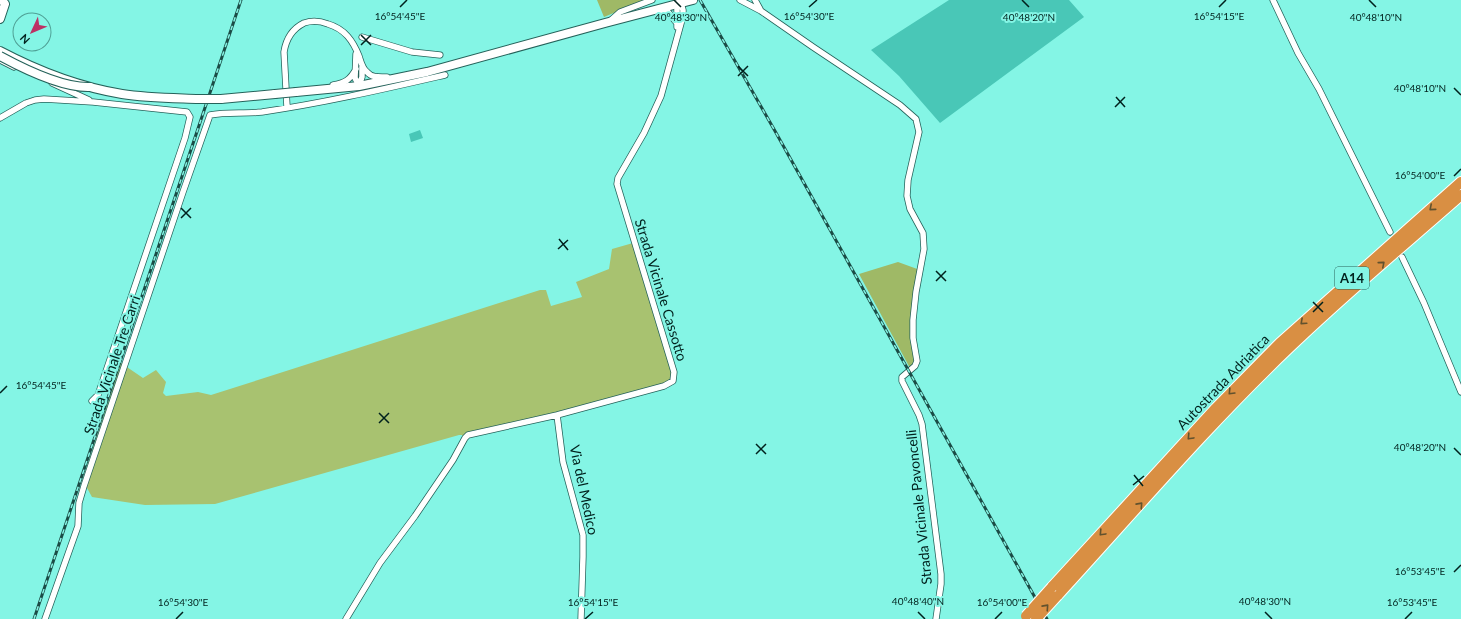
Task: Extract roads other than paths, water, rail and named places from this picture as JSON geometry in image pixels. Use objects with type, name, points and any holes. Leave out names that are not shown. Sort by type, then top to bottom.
[{"type":"highway","name":"Autostrada Adriatica","points":[[1028,618],[1249,381],[1280,343],[1461,182]]},
{"type":"highway","name":"Autostrada Adriatica","points":[[1249,381],[1289,348],[1353,289],[1461,195]]},
{"type":"main road","points":[[0,55],[26,69],[74,86],[90,87],[144,96],[221,99],[359,86],[403,78],[688,1]]},
{"type":"main road","points":[[0,19],[4,2]]},
{"type":"main road","points":[[0,51],[33,67],[90,87]]},
{"type":"street","points":[[610,21],[620,12],[652,0]]},
{"type":"street","name":"Strada Vicinale Pavoncelli","points":[[740,0],[751,1],[761,11],[900,105],[916,119],[918,125],[919,132],[908,180],[907,196],[910,209],[923,233],[924,249],[916,292],[913,320],[917,361],[915,366],[902,377],[902,381],[920,415],[922,424],[941,580],[936,619]]},
{"type":"street","points":[[1273,0],[1298,53],[1319,89],[1390,232]]},
{"type":"street","points":[[677,32],[677,9],[688,1]]},
{"type":"street","points":[[677,32],[688,1]]},
{"type":"street","points":[[657,9],[668,12],[674,18],[677,25]]},
{"type":"street","points":[[403,78],[374,77],[367,72],[349,37],[342,30],[326,23],[314,21],[308,22],[294,30],[287,39],[284,52],[287,108],[369,93],[445,75]]},
{"type":"street","name":"Strada Vicinale Cassotto","points":[[346,619],[380,563],[414,516],[468,435],[557,414],[664,386],[674,379],[674,372],[617,184],[618,178],[644,133],[661,96],[677,32]]},
{"type":"street","points":[[362,37],[412,52],[440,55]]},
{"type":"street","points":[[355,48],[357,60],[355,78],[359,86]]},
{"type":"street","points":[[0,55],[6,62],[19,69]]},
{"type":"street","points":[[0,60],[93,102]]},
{"type":"street","points":[[359,86],[362,77],[361,62]]},
{"type":"street","points":[[0,67],[19,69]]},
{"type":"street","points":[[308,91],[318,87],[345,82],[351,78],[356,69]]},
{"type":"street","points":[[0,118],[26,103],[44,99],[93,102],[187,112],[189,114],[190,120],[185,138],[98,395],[92,401]]},
{"type":"street","name":"Strada Vicinale Tre Carri","points":[[45,619],[78,526],[79,502],[84,486],[208,119],[210,115],[214,114],[260,112],[287,108]]},
{"type":"street","points":[[1402,257],[1424,303],[1461,392]]},
{"type":"street","name":"Via del Medico","points":[[557,414],[564,468],[583,535],[581,619]]},
{"type":"railway","points":[[34,619],[241,0]]},
{"type":"railway","points":[[700,0],[775,131],[1047,619]]}]
